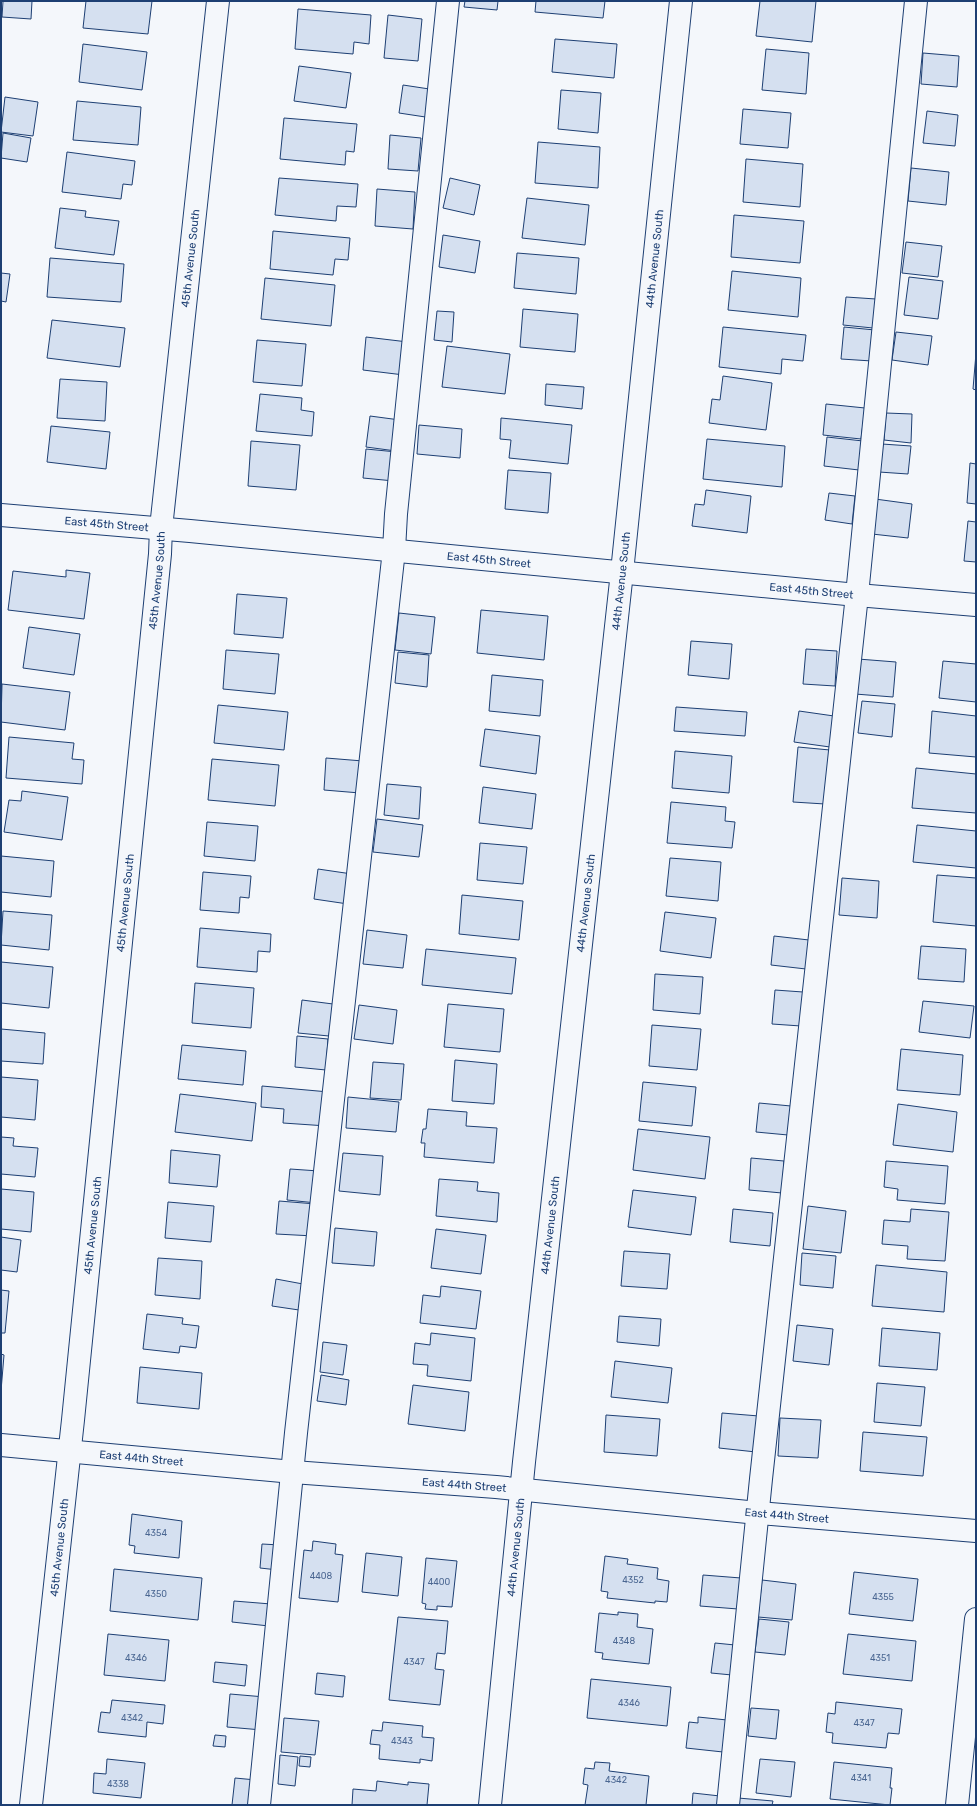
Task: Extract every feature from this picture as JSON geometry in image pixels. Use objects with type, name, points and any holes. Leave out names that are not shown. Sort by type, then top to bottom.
[{"type":"street","name":"45th Avenue South","points":[[31,1805],[69,1452],[160,554],[161,528],[218,1]]},
{"type":"street","points":[[258,1805],[394,550],[396,514],[448,1]]},
{"type":"street","name":"44th Avenue South","points":[[490,1805],[522,1490],[622,572],[681,1]]},
{"type":"street","points":[[728,1805],[857,595],[916,1]]},
{"type":"street","name":"East 45th Street","points":[[1,515],[161,528],[857,595],[976,605]]},
{"type":"street","name":"East 44th Street","points":[[1,1445],[293,1472],[522,1490],[976,1532]]},
{"type":"street","points":[[957,1805],[976,1619]]},
{"type":"building","points":[[3,1],[32,1],[31,19],[2,17]]},
{"type":"building","points":[[86,1],[152,1],[148,34],[83,28]]},
{"type":"building","points":[[465,1],[498,1],[497,10],[464,7]]},
{"type":"building","points":[[536,1],[605,1],[603,18],[535,12]]},
{"type":"building","points":[[760,1],[816,1],[812,42],[756,36]]},
{"type":"building","points":[[298,9],[371,15],[369,44],[354,42],[353,54],[295,49]]},
{"type":"building","points":[[388,15],[422,19],[418,61],[384,58]]},
{"type":"building","points":[[555,39],[617,44],[614,78],[552,72]]},
{"type":"building","points":[[83,44],[147,52],[142,90],[79,82]]},
{"type":"building","points":[[766,49],[809,53],[806,94],[762,90]]},
{"type":"building","points":[[923,53],[959,56],[957,87],[921,84]]},
{"type":"building","points":[[299,66],[351,73],[346,108],[294,101]]},
{"type":"building","points":[[403,85],[436,90],[432,118],[399,113]]},
{"type":"building","points":[[561,90],[601,93],[598,133],[558,129]]},
{"type":"building","points":[[5,97],[38,102],[33,136],[1,132]]},
{"type":"building","points":[[77,101],[141,107],[138,145],[73,140]]},
{"type":"building","points":[[743,109],[791,113],[788,148],[740,144]]},
{"type":"building","points":[[927,111],[958,115],[955,146],[923,143]]},
{"type":"building","points":[[284,118],[357,124],[354,152],[346,151],[345,165],[280,159]]},
{"type":"building","points":[[3,133],[31,138],[27,162],[1,158]]},
{"type":"building","points":[[390,135],[421,138],[418,171],[388,169]]},
{"type":"building","points":[[538,142],[600,147],[598,188],[535,183]]},
{"type":"building","points":[[67,152],[135,161],[132,185],[123,184],[121,199],[62,192]]},
{"type":"building","points":[[746,159],[803,164],[800,207],[743,202]]},
{"type":"building","points":[[911,168],[949,172],[946,205],[908,201]]},
{"type":"building","points":[[279,178],[358,184],[356,207],[337,206],[336,221],[275,215]]},
{"type":"building","points":[[450,178],[480,185],[474,215],[443,208]]},
{"type":"building","points":[[377,189],[415,192],[413,229],[375,226]]},
{"type":"building","points":[[527,198],[589,205],[585,245],[522,238]]},
{"type":"building","points":[[60,208],[86,211],[85,217],[119,221],[114,255],[55,248]]},
{"type":"building","points":[[734,215],[804,221],[800,263],[731,257]]},
{"type":"building","points":[[273,231],[350,238],[348,260],[335,259],[333,275],[270,269]]},
{"type":"building","points":[[443,235],[480,241],[475,273],[439,267]]},
{"type":"building","points":[[906,242],[942,246],[938,277],[902,273]]},
{"type":"building","points":[[517,253],[579,258],[576,294],[514,288]]},
{"type":"building","points":[[50,258],[124,264],[121,302],[47,297]]},
{"type":"building","points":[[732,271],[801,278],[798,317],[728,310]]},
{"type":"building","points":[[1,273],[10,274],[6,302],[1,301]]},
{"type":"building","points":[[909,277],[943,281],[938,319],[904,315]]},
{"type":"building","points":[[265,278],[335,285],[331,326],[261,319]]},
{"type":"building","points":[[846,297],[876,299],[873,328],[843,325]]},
{"type":"building","points":[[523,309],[578,314],[575,352],[520,347]]},
{"type":"building","points":[[437,311],[454,312],[452,342],[434,340]]},
{"type":"building","points":[[52,320],[125,328],[120,367],[47,358]]},
{"type":"building","points":[[723,327],[806,335],[803,361],[782,359],[781,374],[719,367]]},
{"type":"building","points":[[844,327],[875,330],[872,361],[841,359]]},
{"type":"building","points":[[896,332],[932,336],[928,365],[892,360]]},
{"type":"building","points":[[366,337],[408,342],[404,375],[363,370]]},
{"type":"building","points":[[257,340],[306,344],[302,386],[253,382]]},
{"type":"building","points":[[447,346],[510,354],[505,394],[442,387]]},
{"type":"building","points":[[976,353],[976,390],[973,389]]},
{"type":"building","points":[[723,376],[772,383],[766,430],[709,423],[712,399],[720,400]]},
{"type":"building","points":[[60,379],[107,382],[105,421],[57,418]]},
{"type":"building","points":[[546,384],[584,387],[582,409],[545,405]]},
{"type":"building","points":[[260,394],[302,398],[301,410],[314,412],[312,436],[256,431]]},
{"type":"building","points":[[826,404],[865,408],[861,439],[823,435]]},
{"type":"building","points":[[886,413],[912,414],[911,443],[884,440]]},
{"type":"building","points":[[370,416],[400,420],[396,451],[366,447]]},
{"type":"building","points":[[501,418],[572,425],[568,464],[509,458],[511,440],[500,439]]},
{"type":"building","points":[[419,425],[462,429],[460,458],[417,454]]},
{"type":"building","points":[[51,426],[110,432],[106,469],[47,462]]},
{"type":"building","points":[[827,437],[863,441],[859,470],[824,466]]},
{"type":"building","points":[[707,439],[785,446],[782,487],[703,479]]},
{"type":"building","points":[[251,441],[300,445],[296,490],[248,486]]},
{"type":"building","points":[[882,444],[911,446],[908,474],[879,472]]},
{"type":"building","points":[[366,449],[397,452],[394,481],[363,478]]},
{"type":"building","points":[[970,463],[976,464],[976,504],[967,503]]},
{"type":"building","points":[[508,470],[551,473],[548,513],[505,509]]},
{"type":"building","points":[[706,490],[751,496],[747,533],[692,526],[695,504],[704,505]]},
{"type":"building","points":[[829,493],[855,496],[852,524],[825,520]]},
{"type":"building","points":[[875,499],[912,504],[908,538],[872,534]]},
{"type":"building","points":[[968,521],[976,522],[976,562],[964,561]]},
{"type":"building","points":[[66,570],[90,573],[84,619],[8,610],[13,571],[66,577]]},
{"type":"building","points":[[237,594],[287,598],[283,638],[234,634]]},
{"type":"building","points":[[481,610],[548,616],[544,660],[477,653]]},
{"type":"building","points":[[399,613],[435,617],[431,654],[395,650]]},
{"type":"building","points":[[29,627],[80,634],[74,675],[23,668]]},
{"type":"building","points":[[691,641],[732,644],[729,679],[688,675]]},
{"type":"building","points":[[806,649],[837,651],[835,686],[803,684]]},
{"type":"building","points":[[226,650],[279,654],[275,694],[223,689]]},
{"type":"building","points":[[398,652],[429,655],[427,687],[395,683]]},
{"type":"building","points":[[858,659],[896,662],[893,697],[855,694]]},
{"type":"building","points":[[943,661],[976,664],[976,702],[939,698]]},
{"type":"building","points":[[492,675],[543,680],[540,716],[489,711]]},
{"type":"building","points":[[2,684],[70,692],[65,730],[1,722]]},
{"type":"building","points":[[862,701],[895,704],[892,737],[858,733]]},
{"type":"building","points":[[218,705],[288,712],[284,750],[214,743]]},
{"type":"building","points":[[676,707],[747,712],[745,736],[674,731]]},
{"type":"building","points":[[799,711],[834,716],[830,747],[794,742]]},
{"type":"building","points":[[932,711],[976,716],[976,757],[929,753]]},
{"type":"building","points":[[485,729],[540,736],[536,774],[480,766]]},
{"type":"building","points":[[9,737],[74,743],[72,759],[84,760],[82,784],[6,778]]},
{"type":"building","points":[[798,747],[830,750],[825,804],[793,802]]},
{"type":"building","points":[[675,751],[732,756],[729,793],[672,788]]},
{"type":"building","points":[[326,758],[363,761],[360,793],[324,790]]},
{"type":"building","points":[[212,759],[279,765],[275,806],[208,800]]},
{"type":"building","points":[[916,768],[976,774],[976,813],[912,808]]},
{"type":"building","points":[[387,784],[421,787],[419,819],[384,815]]},
{"type":"building","points":[[483,787],[536,794],[532,829],[479,823]]},
{"type":"building","points":[[22,791],[68,797],[62,840],[4,832],[9,800],[21,801]]},
{"type":"building","points":[[671,802],[726,807],[725,821],[735,822],[732,848],[667,843]]},
{"type":"building","points":[[377,819],[423,825],[419,857],[373,852]]},
{"type":"building","points":[[207,822],[258,826],[255,861],[204,856]]},
{"type":"building","points":[[917,825],[976,831],[976,868],[913,862]]},
{"type":"building","points":[[480,843],[527,847],[523,884],[477,880]]},
{"type":"building","points":[[1,856],[54,861],[51,897],[1,892]]},
{"type":"building","points":[[670,858],[721,862],[718,901],[666,896]]},
{"type":"building","points":[[318,869],[352,874],[348,904],[314,899]]},
{"type":"building","points":[[203,872],[251,876],[249,898],[240,897],[239,913],[200,910]]},
{"type":"building","points":[[937,875],[976,878],[976,926],[933,922]]},
{"type":"building","points":[[842,878],[879,881],[877,918],[839,915]]},
{"type":"building","points":[[462,895],[523,901],[519,940],[459,934]]},
{"type":"building","points":[[3,911],[52,915],[49,950],[1,945]]},
{"type":"building","points":[[665,912],[716,918],[711,958],[660,951]]},
{"type":"building","points":[[200,928],[271,934],[270,952],[258,951],[257,972],[197,967]]},
{"type":"building","points":[[367,930],[407,935],[403,968],[363,964]]},
{"type":"building","points":[[774,936],[809,940],[806,969],[771,965]]},
{"type":"building","points":[[921,946],[966,949],[964,982],[918,979]]},
{"type":"building","points":[[426,949],[516,958],[512,994],[422,985]]},
{"type":"building","points":[[1,962],[53,967],[49,1008],[1,1003]]},
{"type":"building","points":[[655,974],[703,977],[700,1014],[653,1010]]},
{"type":"building","points":[[195,983],[254,988],[251,1028],[192,1023]]},
{"type":"building","points":[[775,990],[803,992],[801,1026],[772,1024]]},
{"type":"building","points":[[302,1000],[333,1004],[329,1036],[298,1033]]},
{"type":"building","points":[[923,1001],[974,1006],[970,1038],[919,1032]]},
{"type":"building","points":[[448,1004],[504,1009],[500,1052],[444,1047]]},
{"type":"building","points":[[359,1005],[397,1010],[393,1044],[354,1039]]},
{"type":"building","points":[[652,1025],[701,1029],[697,1070],[649,1066]]},
{"type":"building","points":[[1,1029],[45,1033],[43,1064],[1,1061]]},
{"type":"building","points":[[297,1036],[328,1039],[326,1070],[295,1067]]},
{"type":"building","points":[[182,1045],[246,1051],[243,1085],[178,1079]]},
{"type":"building","points":[[901,1049],[963,1055],[960,1095],[897,1090]]},
{"type":"building","points":[[455,1060],[497,1064],[494,1104],[452,1101]]},
{"type":"building","points":[[373,1062],[404,1064],[401,1100],[370,1098]]},
{"type":"building","points":[[1,1077],[38,1080],[35,1120],[1,1117]]},
{"type":"building","points":[[643,1082],[696,1087],[692,1126],[639,1121]]},
{"type":"building","points":[[262,1086],[329,1092],[327,1126],[283,1123],[284,1109],[261,1107]]},
{"type":"building","points":[[180,1094],[256,1103],[252,1141],[175,1132]]},
{"type":"building","points":[[348,1097],[399,1102],[396,1132],[346,1128]]},
{"type":"building","points":[[759,1103],[791,1106],[788,1135],[756,1132]]},
{"type":"building","points":[[898,1104],[957,1112],[953,1152],[893,1145]]},
{"type":"building","points":[[428,1109],[467,1112],[466,1126],[497,1128],[494,1163],[424,1157],[425,1143],[421,1143],[423,1129],[426,1129]]},
{"type":"building","points":[[638,1129],[710,1137],[705,1179],[633,1170]]},
{"type":"building","points":[[1,1137],[14,1138],[13,1146],[38,1148],[35,1177],[1,1174]]},
{"type":"building","points":[[171,1150],[220,1155],[217,1187],[169,1183]]},
{"type":"building","points":[[343,1153],[383,1156],[380,1195],[339,1191]]},
{"type":"building","points":[[751,1158],[784,1161],[782,1193],[749,1190]]},
{"type":"building","points":[[886,1161],[948,1166],[945,1204],[897,1200],[898,1189],[884,1187]]},
{"type":"building","points":[[290,1169],[319,1171],[317,1203],[287,1200]]},
{"type":"building","points":[[439,1179],[478,1182],[477,1191],[499,1193],[497,1222],[436,1216]]},
{"type":"building","points":[[1,1189],[34,1192],[31,1232],[1,1229]]},
{"type":"building","points":[[633,1190],[696,1197],[691,1235],[628,1227]]},
{"type":"building","points":[[279,1201],[316,1204],[314,1236],[276,1234]]},
{"type":"building","points":[[168,1202],[214,1206],[211,1242],[165,1238]]},
{"type":"building","points":[[808,1206],[846,1211],[841,1253],[803,1249]]},
{"type":"building","points":[[733,1209],[773,1213],[770,1246],[730,1242]]},
{"type":"building","points":[[911,1209],[949,1212],[945,1261],[907,1259],[908,1246],[882,1244],[884,1220],[910,1222]]},
{"type":"building","points":[[335,1228],[377,1232],[374,1266],[332,1263]]},
{"type":"building","points":[[436,1229],[486,1235],[481,1274],[431,1268]]},
{"type":"building","points":[[1,1237],[21,1240],[17,1272],[1,1270]]},
{"type":"building","points":[[624,1251],[670,1254],[667,1289],[621,1286]]},
{"type":"building","points":[[802,1253],[836,1256],[833,1288],[800,1285]]},
{"type":"building","points":[[158,1258],[202,1261],[200,1299],[155,1295]]},
{"type":"building","points":[[876,1265],[947,1272],[944,1312],[872,1306]]},
{"type":"building","points":[[276,1279],[303,1284],[299,1310],[272,1306]]},
{"type":"building","points":[[441,1286],[481,1291],[476,1329],[420,1323],[423,1295],[440,1297]]},
{"type":"building","points":[[1,1290],[9,1291],[5,1333],[1,1333]]},
{"type":"building","points":[[147,1314],[183,1318],[182,1324],[199,1326],[196,1348],[180,1346],[179,1353],[143,1349]]},
{"type":"building","points":[[619,1316],[661,1319],[659,1346],[617,1342]]},
{"type":"building","points":[[797,1325],[833,1329],[829,1365],[793,1361]]},
{"type":"building","points":[[882,1328],[940,1333],[937,1370],[879,1366]]},
{"type":"building","points":[[431,1333],[475,1338],[471,1381],[427,1376],[428,1365],[413,1364],[415,1343],[430,1345]]},
{"type":"building","points":[[323,1342],[347,1345],[343,1375],[320,1372]]},
{"type":"building","points":[[1,1354],[4,1355],[1,1391]]},
{"type":"building","points":[[615,1361],[672,1368],[668,1403],[611,1397]]},
{"type":"building","points":[[140,1367],[202,1373],[199,1409],[137,1403]]},
{"type":"building","points":[[321,1375],[349,1380],[346,1405],[317,1401]]},
{"type":"building","points":[[877,1383],[925,1387],[921,1426],[874,1422]]},
{"type":"building","points":[[413,1385],[469,1392],[465,1431],[408,1424]]},
{"type":"building","points":[[722,1413],[759,1416],[756,1452],[719,1448]]},
{"type":"building","points":[[606,1415],[660,1419],[657,1456],[604,1452]]},
{"type":"building","points":[[780,1418],[821,1420],[818,1458],[778,1456]]},
{"type":"building","points":[[863,1432],[927,1437],[923,1476],[860,1471]]},
{"type":"building","points":[[132,1514],[182,1521],[179,1558],[134,1553],[135,1546],[129,1545]]},
{"type":"building","points":[[313,1541],[336,1544],[335,1554],[343,1555],[338,1602],[299,1598],[304,1550],[312,1551]]},
{"type":"building","points":[[262,1544],[280,1545],[278,1570],[260,1568]]},
{"type":"building","points":[[366,1553],[402,1557],[398,1596],[362,1592]]},
{"type":"building","points":[[605,1556],[628,1559],[627,1564],[658,1568],[657,1579],[669,1581],[667,1602],[655,1601],[655,1603],[607,1598],[608,1592],[601,1591]]},
{"type":"building","points":[[426,1558],[457,1561],[452,1607],[437,1606],[437,1610],[425,1609],[426,1604],[422,1603]]},
{"type":"building","points":[[114,1569],[202,1578],[198,1620],[110,1611]]},
{"type":"building","points":[[854,1572],[918,1579],[913,1621],[849,1614]]},
{"type":"building","points":[[703,1575],[741,1578],[738,1609],[700,1606]]},
{"type":"building","points":[[762,1580],[796,1584],[792,1620],[758,1617]]},
{"type":"building","points":[[234,1601],[271,1604],[269,1626],[232,1622]]},
{"type":"building","points":[[618,1612],[638,1614],[637,1627],[653,1629],[649,1664],[602,1659],[603,1653],[595,1652],[599,1613],[618,1615]]},
{"type":"building","points":[[398,1617],[448,1621],[445,1654],[437,1653],[435,1669],[444,1670],[440,1705],[389,1700]]},
{"type":"building","points":[[759,1619],[789,1622],[785,1655],[755,1652]]},
{"type":"building","points":[[108,1634],[169,1640],[165,1681],[104,1675]]},
{"type":"building","points":[[848,1634],[916,1641],[912,1681],[843,1674]]},
{"type":"building","points":[[715,1643],[735,1645],[732,1675],[711,1673]]},
{"type":"building","points":[[215,1662],[247,1665],[245,1686],[213,1682]]},
{"type":"building","points":[[317,1673],[345,1676],[343,1697],[315,1694]]},
{"type":"building","points":[[591,1679],[671,1687],[667,1726],[587,1718]]},
{"type":"building","points":[[230,1694],[265,1697],[262,1730],[227,1727]]},
{"type":"building","points":[[112,1700],[165,1705],[163,1724],[147,1722],[146,1737],[98,1732],[101,1712],[110,1713]]},
{"type":"building","points":[[836,1702],[902,1709],[899,1734],[888,1733],[886,1748],[832,1743],[833,1733],[826,1732],[828,1713],[835,1714]]},
{"type":"building","points":[[751,1708],[779,1710],[776,1739],[748,1736]]},
{"type":"building","points":[[698,1717],[727,1720],[723,1752],[686,1748],[689,1722],[698,1723]]},
{"type":"building","points":[[284,1718],[319,1721],[315,1755],[281,1752]]},
{"type":"building","points":[[383,1722],[423,1726],[422,1737],[434,1738],[432,1761],[420,1759],[420,1763],[379,1759],[380,1745],[370,1744],[372,1730],[382,1731]]},
{"type":"building","points":[[215,1735],[226,1736],[225,1747],[213,1746]]},
{"type":"building","points":[[280,1755],[298,1757],[295,1786],[278,1784]]},
{"type":"building","points":[[300,1756],[311,1757],[310,1767],[299,1766]]},
{"type":"building","points":[[107,1759],[145,1763],[141,1798],[93,1793],[94,1773],[106,1774]]},
{"type":"building","points":[[760,1759],[795,1762],[791,1797],[756,1793]]},
{"type":"building","points":[[595,1762],[610,1763],[609,1771],[649,1776],[646,1805],[585,1805],[588,1785],[583,1784],[585,1768],[594,1769]]},
{"type":"building","points":[[834,1762],[892,1768],[890,1805],[830,1799]]},
{"type":"building","points":[[235,1778],[256,1780],[253,1805],[232,1805]]},
{"type":"building","points":[[377,1781],[408,1785],[408,1782],[429,1784],[427,1805],[352,1805],[353,1789],[376,1791]]},
{"type":"building","points":[[693,1793],[720,1796],[719,1805],[692,1805]]},
{"type":"building","points":[[738,1798],[773,1801],[772,1805],[737,1805]]}]
